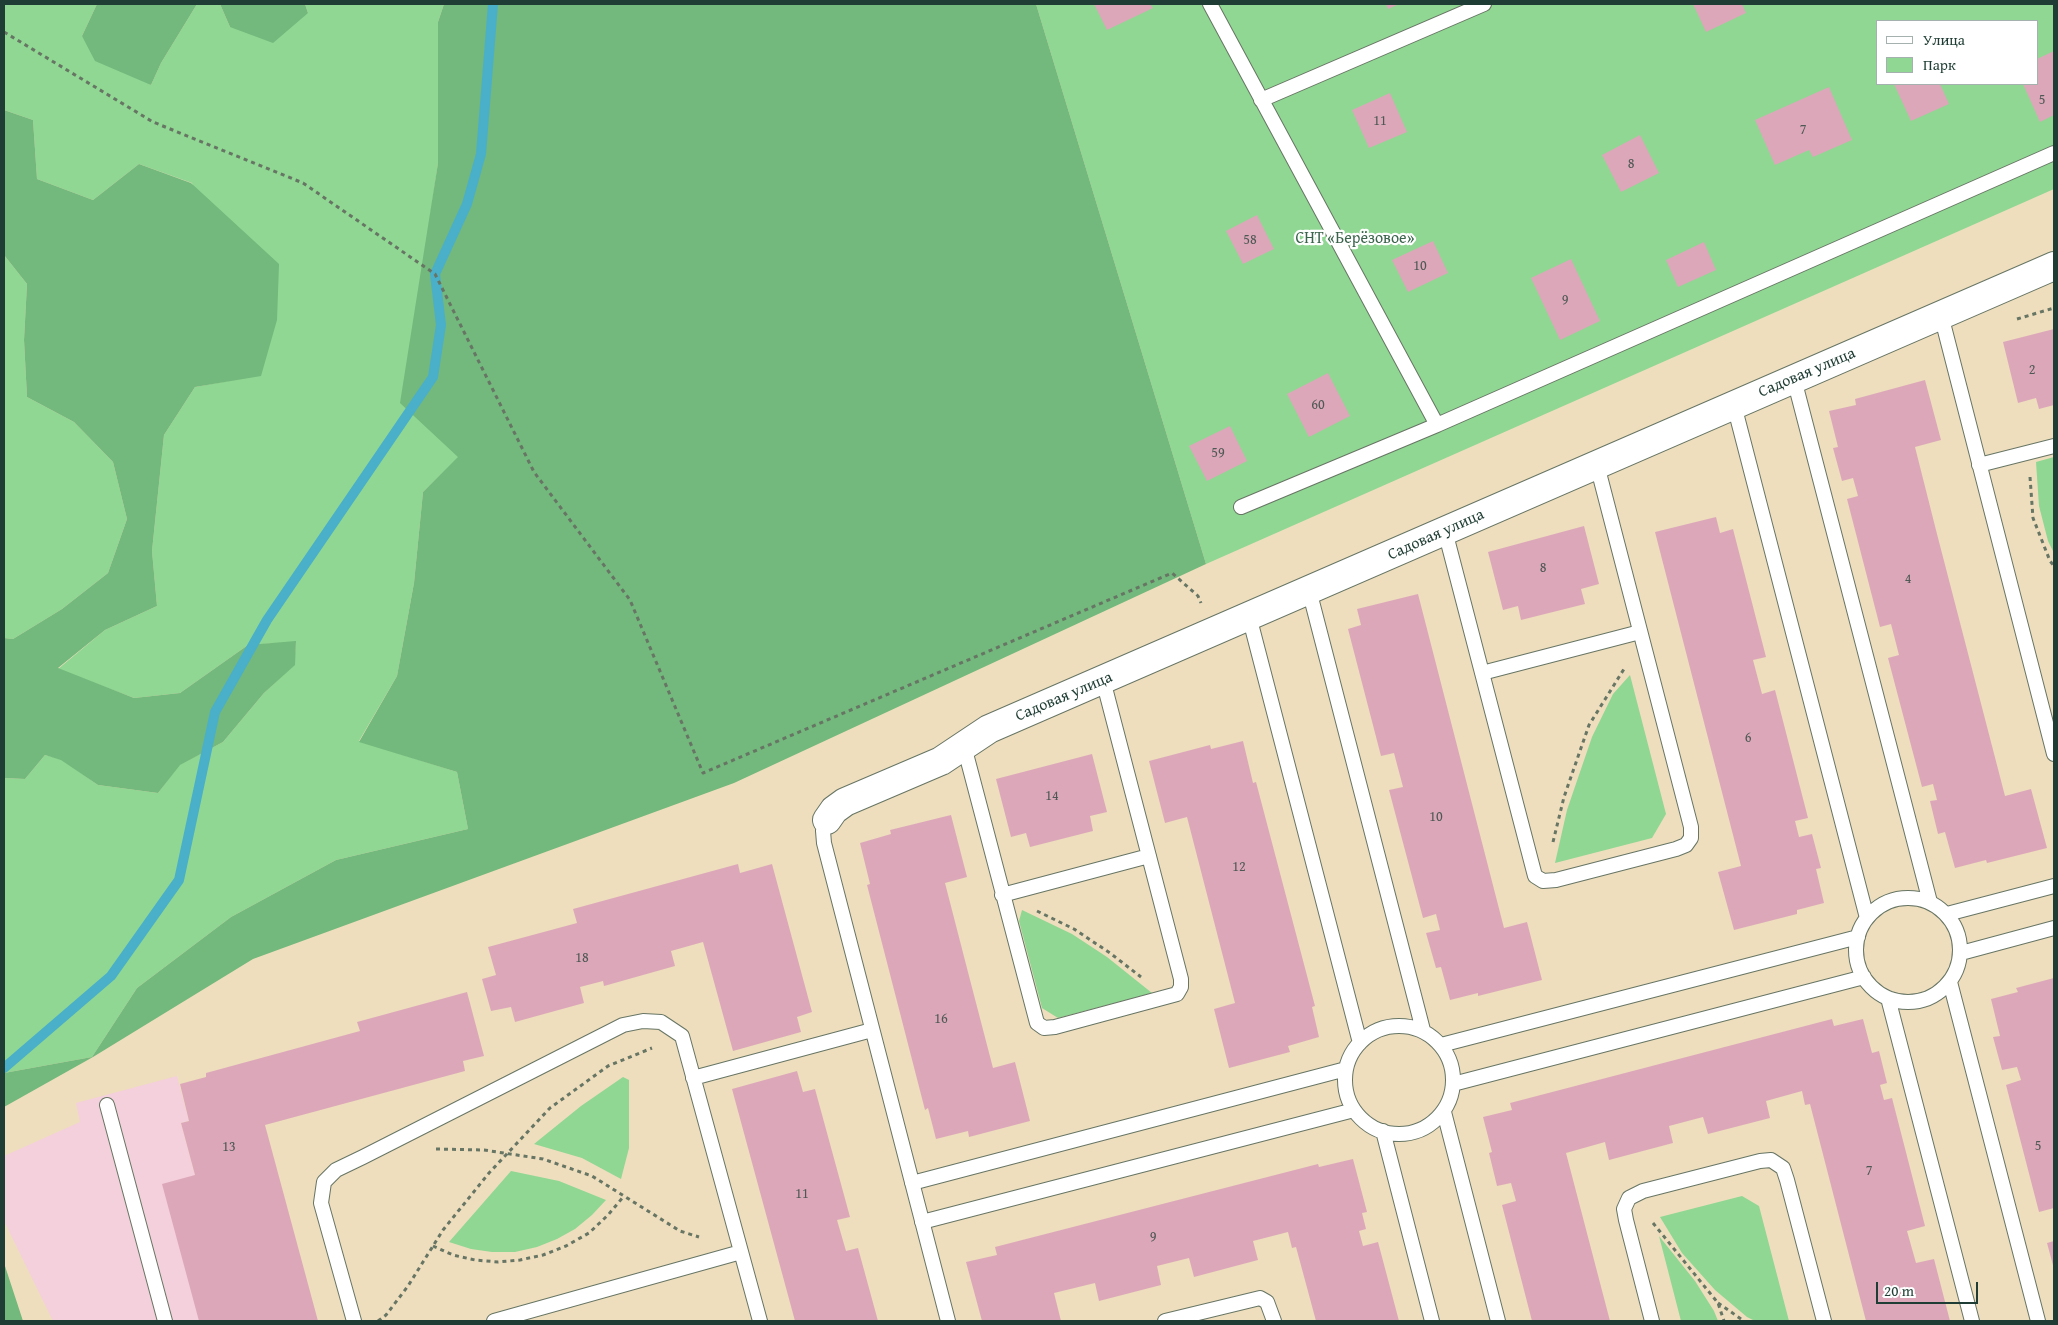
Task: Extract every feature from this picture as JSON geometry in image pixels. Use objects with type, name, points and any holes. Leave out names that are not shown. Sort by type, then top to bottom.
[{"type":"street","name":"Садовая улица","points":[[827,820],[834,810],[845,802],[941,761],[989,729],[2054,266]]},
{"type":"lane","points":[[1210,4],[1437,425]]},
{"type":"lane","points":[[1261,100],[1484,4]]},
{"type":"lane","points":[[1241,508],[1437,425],[2054,153]]},
{"type":"lane","points":[[1940,316],[1979,466],[2048,706],[2054,754]]},
{"type":"lane","points":[[1794,379],[1930,902]]},
{"type":"lane","points":[[1734,405],[1867,918]]},
{"type":"lane","points":[[1979,466],[2054,446]]},
{"type":"lane","points":[[1445,531],[1535,876],[1544,881],[1556,880],[1686,845],[1691,838],[1691,827],[1597,465]]},
{"type":"lane","points":[[1309,590],[1423,1030]]},
{"type":"lane","points":[[1249,616],[1360,1043]]},
{"type":"lane","points":[[1482,673],[1642,639]]},
{"type":"lane","points":[[964,746],[1037,1023],[1044,1028],[1055,1027],[1177,994],[1181,987],[1181,979],[1103,680]]},
{"type":"lane","points":[[827,820],[823,831],[824,843],[948,1321]]},
{"type":"lane","points":[[1002,895],[1149,856]]},
{"type":"lane","points":[[1947,914],[2054,886]]},
{"type":"lane","points":[[1914,898],[1930,902],[1947,914],[1956,928],[1961,946],[1959,964],[1950,982],[1938,994],[1922,1001],[1903,1003],[1888,998],[1871,987],[1860,972],[1856,955],[1858,937],[1867,918],[1878,907],[1895,899],[1914,898]]},
{"type":"lane","points":[[1960,953],[2054,928]]},
{"type":"lane","points":[[1441,1045],[1858,937]]},
{"type":"lane","points":[[1453,1084],[1864,977]]},
{"type":"lane","points":[[1950,982],[2038,1321]]},
{"type":"lane","points":[[1888,998],[1972,1321]]},
{"type":"lane","points":[[354,1321],[322,1203],[324,1182],[336,1170],[623,1026],[643,1020],[661,1022],[682,1036],[760,1321]]},
{"type":"lane","points":[[1405,1026],[1423,1030],[1441,1045],[1449,1057],[1454,1076],[1452,1095],[1444,1112],[1430,1125],[1413,1133],[1394,1134],[1376,1130],[1360,1118],[1354,1110],[1345,1084],[1346,1070],[1355,1048],[1368,1035],[1386,1027],[1405,1026]]},
{"type":"lane","points":[[693,1078],[872,1030]]},
{"type":"lane","points":[[912,1182],[1346,1070]]},
{"type":"lane","points":[[107,1106],[165,1321]]},
{"type":"lane","points":[[922,1222],[1354,1110]]},
{"type":"lane","points":[[1444,1112],[1498,1321]]},
{"type":"lane","points":[[1382,1132],[1432,1321]]},
{"type":"lane","points":[[1652,1321],[1626,1220],[1624,1208],[1629,1198],[1652,1188],[1760,1161],[1771,1160],[1783,1168],[1787,1180],[1824,1321]]},
{"type":"lane","points":[[494,1321],[741,1252]]},
{"type":"lane","points":[[1165,1321],[1260,1298],[1267,1302],[1274,1321]]},
{"type":"path","points":[[4,32],[153,122],[303,183],[435,274],[534,472],[630,600],[703,773],[1172,573],[1198,596],[1215,631]]},
{"type":"path","points":[[2031,452],[2030,488],[2033,518],[2050,561],[2054,566]]},
{"type":"path","points":[[1544,881],[1564,797],[1589,725],[1642,639]]},
{"type":"path","points":[[1002,895],[1074,929],[1110,953],[1167,998]]},
{"type":"path","points":[[378,1321],[386,1315],[408,1286],[443,1230],[489,1173],[550,1108],[608,1066],[682,1036]]},
{"type":"path","points":[[431,1149],[484,1150],[543,1160],[592,1176],[680,1231],[741,1252]]},
{"type":"path","points":[[432,1246],[461,1256],[498,1262],[543,1255],[566,1246],[588,1233],[608,1216],[624,1196]]},
{"type":"path","points":[[1632,1197],[1718,1303],[1744,1321]]},
{"type":"path","points":[[1718,1303],[1724,1321]]},
{"type":"shaded area","points":[[177,1076],[189,1121],[181,1123],[234,1321],[53,1321],[4,1221],[4,1156],[80,1122],[76,1103]]},
{"type":"green space","points":[[4,4],[97,4],[82,36],[151,85],[161,63],[197,4],[220,4],[230,27],[308,13],[305,4],[444,4],[438,22],[438,163],[424,259],[459,457],[423,492],[414,583],[397,676],[359,741],[457,772],[468,829],[336,860],[231,917],[137,988],[92,1057],[4,1073],[4,778],[25,779],[45,755],[61,759],[98,785],[158,793],[179,765],[223,742],[264,693],[294,665],[296,642],[248,645],[180,693],[134,698],[58,669],[105,630],[157,606],[152,551],[164,435],[195,387],[261,375],[192,183],[139,164],[93,200],[37,179],[33,120],[4,110]]},
{"type":"green space","points":[[97,4],[197,4],[161,63],[151,85],[95,61],[82,36]]},
{"type":"green space","points":[[220,4],[305,4],[308,13],[273,43],[230,27]]},
{"type":"green space","points":[[444,4],[1036,4],[1206,564],[734,783],[253,959],[93,1057],[4,1107],[4,1073],[92,1057],[137,988],[231,917],[336,860],[468,829],[457,772],[359,742],[397,676],[414,583],[423,492],[458,457],[400,403],[438,163],[438,22]]},
{"type":"green space","name":"СНТ «Берёзовое»","points":[[1036,4],[2054,4],[2054,189],[1206,564]]},
{"type":"green space","points":[[4,110],[33,120],[37,179],[93,200],[139,164],[191,183],[279,264],[277,320],[261,376],[195,387],[164,435],[152,551],[157,606],[105,630],[58,668],[134,698],[180,693],[248,645],[296,641],[295,665],[264,693],[223,742],[180,765],[158,793],[98,785],[61,760],[45,755],[25,779],[4,778],[4,638],[13,639],[62,609],[108,573],[127,519],[113,462],[74,422],[27,397],[24,340],[27,284],[4,255]]},
{"type":"green space","points":[[4,255],[27,284],[24,340],[27,397],[74,422],[113,462],[127,519],[108,573],[62,609],[13,639],[4,638]]},
{"type":"green space","points":[[2054,457],[2054,553],[2048,541],[2039,506],[2036,462]]},
{"type":"green space","points":[[1630,675],[1666,814],[1652,838],[1555,863],[1567,810],[1592,737],[1613,694]]},
{"type":"green space","points":[[1022,910],[1072,934],[1107,957],[1152,993],[1058,1018],[1042,1008],[1019,921]]},
{"type":"green space","points":[[623,1077],[629,1080],[629,1148],[621,1179],[582,1158],[534,1144],[581,1106]]},
{"type":"green space","points":[[511,1171],[559,1181],[606,1200],[575,1229],[537,1247],[515,1252],[492,1252],[471,1249],[449,1242]]},
{"type":"green space","points":[[1742,1196],[1759,1206],[1789,1321],[1755,1321],[1747,1317],[1715,1290],[1682,1253],[1660,1217]]},
{"type":"green space","points":[[1659,1236],[1695,1281],[1714,1311],[1718,1321],[1681,1321]]},
{"type":"green space","points":[[4,1263],[23,1321],[4,1321]]},
{"type":"building","points":[[1094,4],[1150,4],[1153,8],[1107,30]]},
{"type":"building","points":[[1386,4],[1399,4],[1388,9]]},
{"type":"building","points":[[1693,4],[1742,4],[1746,13],[1706,32]]},
{"type":"building","points":[[2054,51],[2054,115],[2040,122],[2023,85],[2038,85],[2038,59]]},
{"type":"building","points":[[1894,85],[1940,85],[1949,104],[1911,121]]},
{"type":"building","points":[[1829,87],[1852,140],[1813,157],[1809,150],[1775,165],[1755,120]]},
{"type":"building","points":[[1390,93],[1407,132],[1369,148],[1352,110]]},
{"type":"building","points":[[1640,135],[1659,173],[1621,192],[1602,155]]},
{"type":"building","points":[[1257,215],[1274,249],[1243,264],[1226,231]]},
{"type":"building","points":[[1433,241],[1448,273],[1408,292],[1392,260]]},
{"type":"building","points":[[1704,242],[1716,270],[1678,287],[1666,260]]},
{"type":"building","points":[[1571,259],[1600,321],[1560,340],[1531,278]]},
{"type":"building","points":[[2054,329],[2054,405],[2039,409],[2036,398],[2018,403],[2003,342]]},
{"type":"building","points":[[1328,373],[1350,416],[1309,437],[1287,394]]},
{"type":"building","points":[[1925,380],[1941,440],[1915,447],[2005,796],[2031,789],[2047,848],[1987,863],[1986,860],[1955,868],[1945,832],[1938,834],[1930,801],[1937,800],[1933,784],[1922,787],[1888,658],[1899,655],[1891,624],[1880,627],[1847,499],[1858,496],[1853,478],[1842,481],[1833,448],[1838,447],[1829,411],[1856,405],[1855,399]]},
{"type":"building","points":[[1230,426],[1247,461],[1207,481],[1189,446]]},
{"type":"building","points":[[1716,517],[1720,533],[1733,529],[1766,657],[1753,660],[1762,694],[1775,690],[1808,818],[1795,821],[1799,837],[1812,834],[1821,868],[1816,869],[1824,903],[1797,910],[1797,914],[1734,930],[1718,872],[1741,866],[1655,532]]},
{"type":"building","points":[[1584,526],[1599,584],[1581,589],[1585,604],[1521,620],[1518,606],[1503,610],[1488,552]]},
{"type":"building","points":[[1418,594],[1504,928],[1527,922],[1542,980],[1478,996],[1478,993],[1450,1000],[1441,967],[1436,968],[1426,933],[1440,930],[1436,914],[1423,918],[1389,790],[1403,787],[1394,753],[1381,756],[1348,629],[1361,625],[1357,609]]},
{"type":"building","points":[[1243,741],[1253,783],[1256,782],[1315,1006],[1312,1007],[1319,1037],[1288,1046],[1290,1052],[1229,1068],[1214,1009],[1235,1003],[1187,817],[1165,823],[1149,761],[1210,745],[1211,749]]},
{"type":"building","points":[[1092,754],[1107,812],[1090,816],[1093,831],[1030,847],[1026,833],[1011,837],[996,779]]},
{"type":"building","points":[[951,815],[967,877],[945,883],[969,976],[993,1068],[1015,1062],[1030,1121],[969,1137],[968,1131],[936,1139],[928,1108],[925,1110],[867,885],[870,884],[860,843],[891,834],[890,830]]},
{"type":"building","points":[[738,864],[740,873],[772,864],[812,1012],[797,1017],[801,1032],[733,1051],[703,942],[671,951],[675,966],[604,986],[603,981],[580,987],[584,1003],[515,1022],[511,1007],[491,1011],[482,979],[496,975],[488,947],[577,923],[573,909]]},
{"type":"building","points":[[2054,978],[2054,1208],[2039,1212],[2006,1085],[2021,1080],[2017,1067],[2002,1070],[1993,1037],[2000,1036],[1991,999],[2018,992],[2016,988]]},
{"type":"building","points":[[467,992],[484,1056],[463,1061],[465,1071],[265,1125],[318,1321],[199,1321],[162,1184],[195,1175],[181,1123],[189,1121],[180,1084],[206,1077],[206,1073],[360,1031],[357,1022]]},
{"type":"building","points":[[1832,1019],[1834,1026],[1863,1019],[1872,1053],[1879,1051],[1887,1083],[1880,1085],[1884,1100],[1892,1098],[1925,1226],[1907,1231],[1916,1263],[1934,1259],[1950,1321],[1866,1321],[1810,1104],[1805,1105],[1802,1091],[1766,1101],[1770,1118],[1708,1134],[1703,1117],[1669,1126],[1673,1143],[1609,1160],[1605,1142],[1566,1153],[1610,1321],[1532,1321],[1502,1205],[1516,1201],[1511,1183],[1497,1186],[1489,1153],[1492,1152],[1483,1117],[1512,1110],[1510,1103]]},
{"type":"building","points":[[797,1071],[803,1092],[815,1089],[850,1217],[837,1220],[846,1251],[858,1248],[878,1321],[795,1321],[732,1089]]},
{"type":"building","points":[[1353,1159],[1367,1212],[1362,1213],[1366,1229],[1359,1231],[1363,1246],[1378,1242],[1399,1321],[1316,1321],[1296,1247],[1292,1248],[1288,1232],[1253,1241],[1258,1260],[1194,1277],[1189,1258],[1157,1266],[1161,1285],[1099,1301],[1095,1283],[1054,1293],[1061,1321],[982,1321],[966,1262],[997,1255],[995,1247],[1318,1164],[1319,1167]]},
{"type":"building","points":[[2054,1241],[2054,1269],[2047,1243]]},
{"type":"waterway","points":[[4,1068],[111,976],[179,880],[215,712],[267,620],[433,377],[441,325],[435,274],[467,204],[481,154],[493,4]]}]
